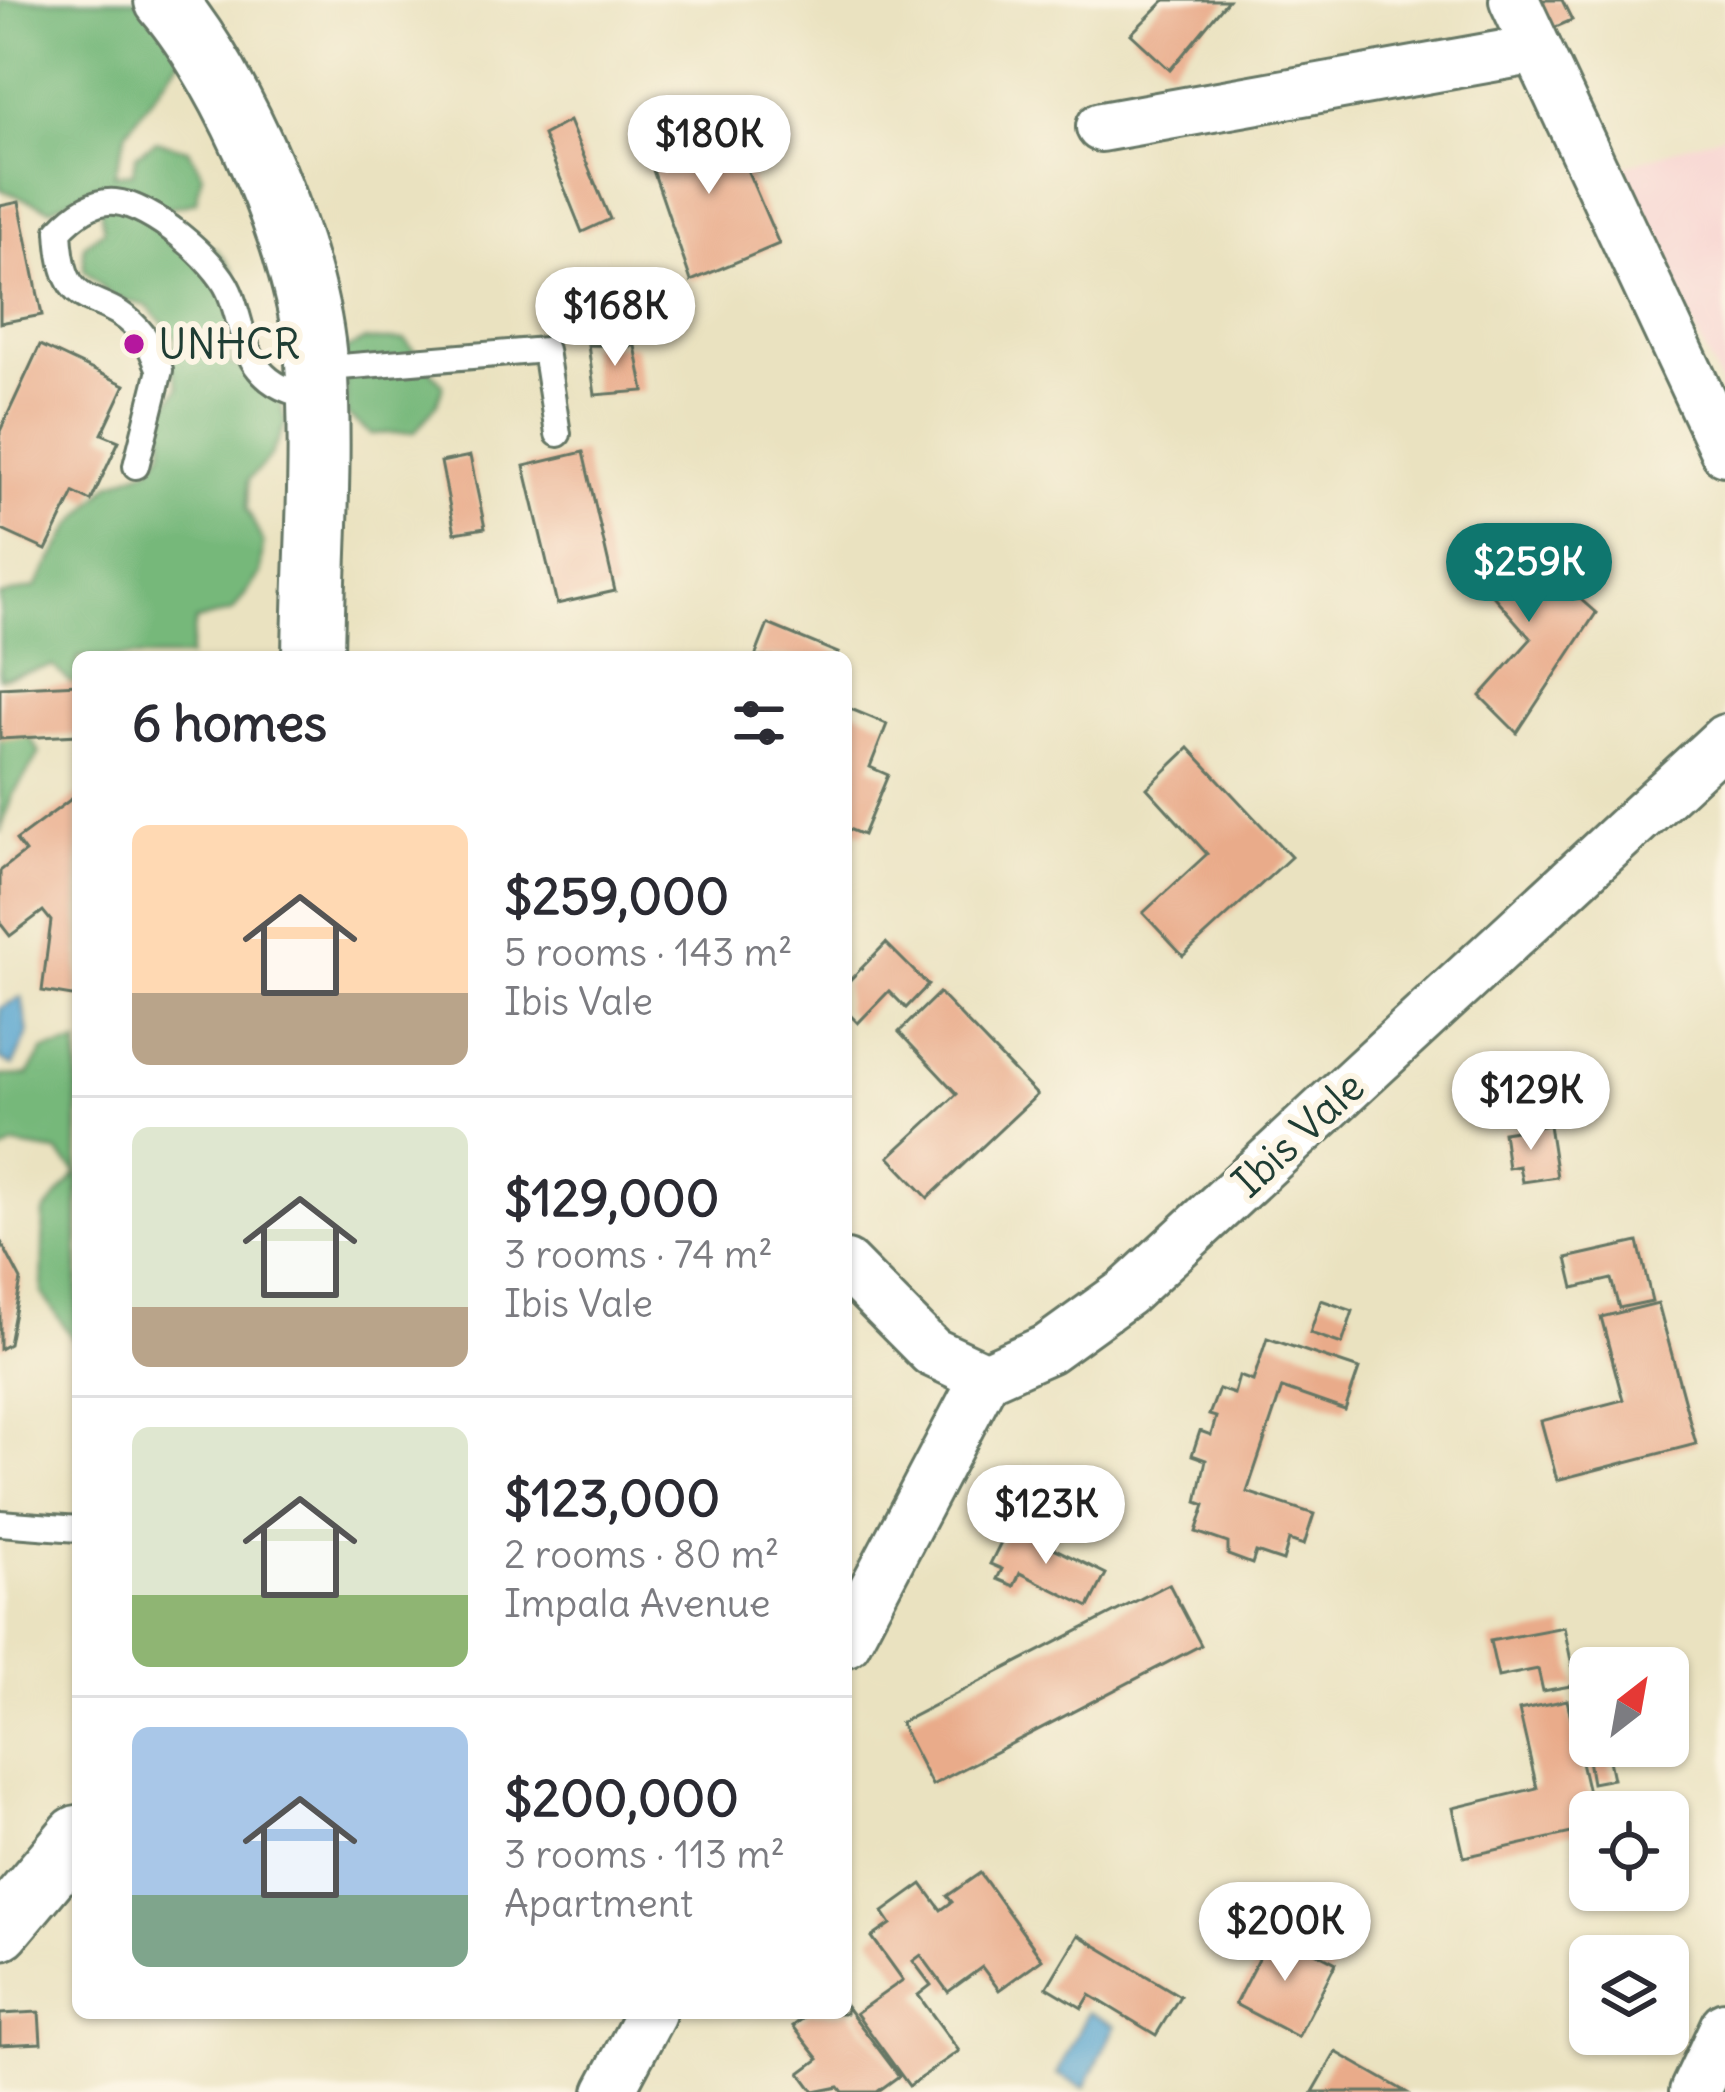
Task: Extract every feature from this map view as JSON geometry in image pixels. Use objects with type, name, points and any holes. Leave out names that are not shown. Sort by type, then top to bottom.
[{"type":"street","points":[[165,0],[216,76],[268,185],[298,265],[316,383],[314,651]]},
{"type":"street","points":[[1514,0],[1725,451]]},
{"type":"street","points":[[1101,127],[1537,49]]},
{"type":"street","name":"Ibis Vale","points":[[985,1378],[1048,1349],[1127,1292],[1725,739]]},
{"type":"street","points":[[852,1271],[932,1352],[985,1378],[852,1631]]},
{"type":"street","points":[[0,1929],[72,1843]]},
{"type":"street","points":[[609,2092],[648,2019]]},
{"type":"lane","points":[[136,466],[160,370],[142,334],[80,296],[61,271],[59,230],[77,211],[115,202],[163,224],[205,255],[229,289],[256,367],[274,384],[316,383],[545,350],[558,434]]},
{"type":"lane","points":[[0,1523],[72,1529]]},
{"type":"shaded area","points":[[1725,133],[1725,394],[1618,168]]},
{"type":"green space","points":[[0,0],[165,0],[181,58],[127,131],[114,175],[133,173],[136,155],[156,141],[188,149],[202,173],[196,202],[162,209],[173,247],[216,249],[234,270],[229,363],[274,384],[286,423],[270,457],[248,480],[247,509],[263,543],[260,574],[233,611],[196,621],[190,651],[72,651],[72,684],[53,666],[0,678],[0,596],[36,587],[72,526],[110,484],[151,467],[163,450],[163,409],[179,388],[170,360],[177,339],[147,306],[111,296],[84,270],[84,245],[104,230],[96,186],[51,209],[0,189]]},
{"type":"green space","points":[[364,340],[405,340],[443,385],[437,404],[415,432],[371,434],[347,415],[344,351]]},
{"type":"green space","points":[[24,726],[40,753],[12,796],[0,833],[0,727]]},
{"type":"green space","points":[[72,1045],[72,1168],[57,1152],[14,1145],[0,1153],[0,1076],[28,1075],[44,1050]]},
{"type":"green space","points":[[72,1179],[72,1338],[42,1293],[44,1213]]},
{"type":"water","points":[[22,997],[28,1033],[13,1066],[0,1059],[0,1008]]},
{"type":"water","points":[[1088,2012],[1115,2026],[1085,2088],[1057,2074]]},
{"type":"building","points":[[1165,0],[1228,0],[1170,70],[1131,34]]},
{"type":"building","points":[[1535,0],[1562,0],[1572,20],[1549,30]]},
{"type":"building","points":[[724,116],[779,244],[691,281],[643,141]]},
{"type":"building","points":[[569,121],[610,219],[582,232],[543,135]]},
{"type":"building","points":[[19,202],[42,315],[0,323],[0,206]]},
{"type":"building","points":[[40,345],[125,385],[102,434],[119,441],[91,501],[74,493],[46,550],[0,529],[0,431]]},
{"type":"building","points":[[588,345],[635,346],[644,391],[595,395]]},
{"type":"building","points":[[583,452],[615,591],[557,604],[524,466]]},
{"type":"building","points":[[470,456],[485,528],[455,533],[441,462]]},
{"type":"building","points":[[1502,530],[1596,613],[1517,733],[1480,696],[1531,639],[1467,566]]},
{"type":"building","points":[[768,624],[833,651],[757,651]]},
{"type":"building","points":[[72,684],[72,735],[0,739],[0,688]]},
{"type":"building","points":[[852,709],[887,724],[870,767],[888,775],[863,835],[852,830]]},
{"type":"building","points":[[1189,748],[1291,857],[1183,956],[1143,913],[1207,854],[1147,788]]},
{"type":"building","points":[[72,798],[72,996],[42,991],[51,921],[43,911],[10,936],[0,923],[0,871],[25,852],[16,840]]},
{"type":"building","points":[[886,943],[928,985],[906,1008],[889,991],[858,1023],[852,1017],[852,978]]},
{"type":"building","points":[[939,993],[1037,1095],[928,1198],[889,1157],[957,1094],[899,1032]]},
{"type":"building","points":[[1532,1082],[1535,1113],[1503,1116],[1501,1085]]},
{"type":"building","points":[[1549,1125],[1557,1177],[1522,1182],[1519,1166],[1508,1168],[1503,1132]]},
{"type":"building","points":[[0,1240],[21,1280],[9,1344],[0,1349]]},
{"type":"building","points":[[1638,1242],[1652,1301],[1619,1308],[1611,1279],[1574,1288],[1567,1258]]},
{"type":"building","points":[[1321,1300],[1353,1311],[1342,1344],[1310,1333]]},
{"type":"building","points":[[1658,1303],[1696,1444],[1557,1480],[1541,1421],[1623,1400],[1601,1317]]},
{"type":"building","points":[[1267,1338],[1359,1369],[1345,1410],[1282,1388],[1247,1492],[1314,1514],[1304,1545],[1289,1540],[1283,1561],[1256,1552],[1252,1564],[1228,1555],[1228,1543],[1196,1532],[1205,1505],[1197,1502],[1206,1460],[1192,1455],[1200,1431],[1211,1435],[1216,1417],[1209,1415],[1219,1389],[1234,1394],[1239,1376],[1253,1381]]},
{"type":"building","points":[[1009,1526],[1106,1574],[1089,1607],[1020,1573],[1014,1586],[997,1579],[1002,1569],[990,1564]]},
{"type":"building","points":[[1169,1584],[1201,1645],[932,1785],[900,1723]]},
{"type":"building","points":[[1564,1627],[1569,1686],[1543,1691],[1538,1669],[1498,1677],[1490,1641]]},
{"type":"building","points":[[1567,1700],[1569,1767],[1582,1767],[1588,1791],[1569,1791],[1569,1834],[1464,1857],[1453,1808],[1537,1788],[1519,1710]]},
{"type":"building","points":[[1589,1767],[1610,1767],[1613,1779],[1592,1783]]},
{"type":"building","points":[[980,1873],[1042,1959],[999,1990],[982,1967],[948,1992],[921,1955],[913,1961],[931,1985],[918,1995],[959,2051],[909,2086],[856,2013],[903,1980],[872,1937],[891,1924],[883,1912],[922,1884],[941,1910],[952,1902],[947,1896]]},
{"type":"building","points":[[1273,1930],[1336,1963],[1298,2037],[1235,2004]]},
{"type":"building","points":[[1078,1935],[1180,1996],[1156,2035],[1090,1995],[1082,2008],[1047,1987]]},
{"type":"building","points":[[39,2012],[41,2043],[0,2045],[0,2014]]},
{"type":"building","points":[[852,2014],[899,2076],[877,2092],[843,2092],[839,2087],[814,2092],[800,2073],[819,2059],[793,2026],[802,2019],[852,2019]]},
{"type":"building","points":[[1336,2052],[1406,2092],[1313,2092]]},
{"type":"place","name":"UNHCR","points":[[134,344]]}]
